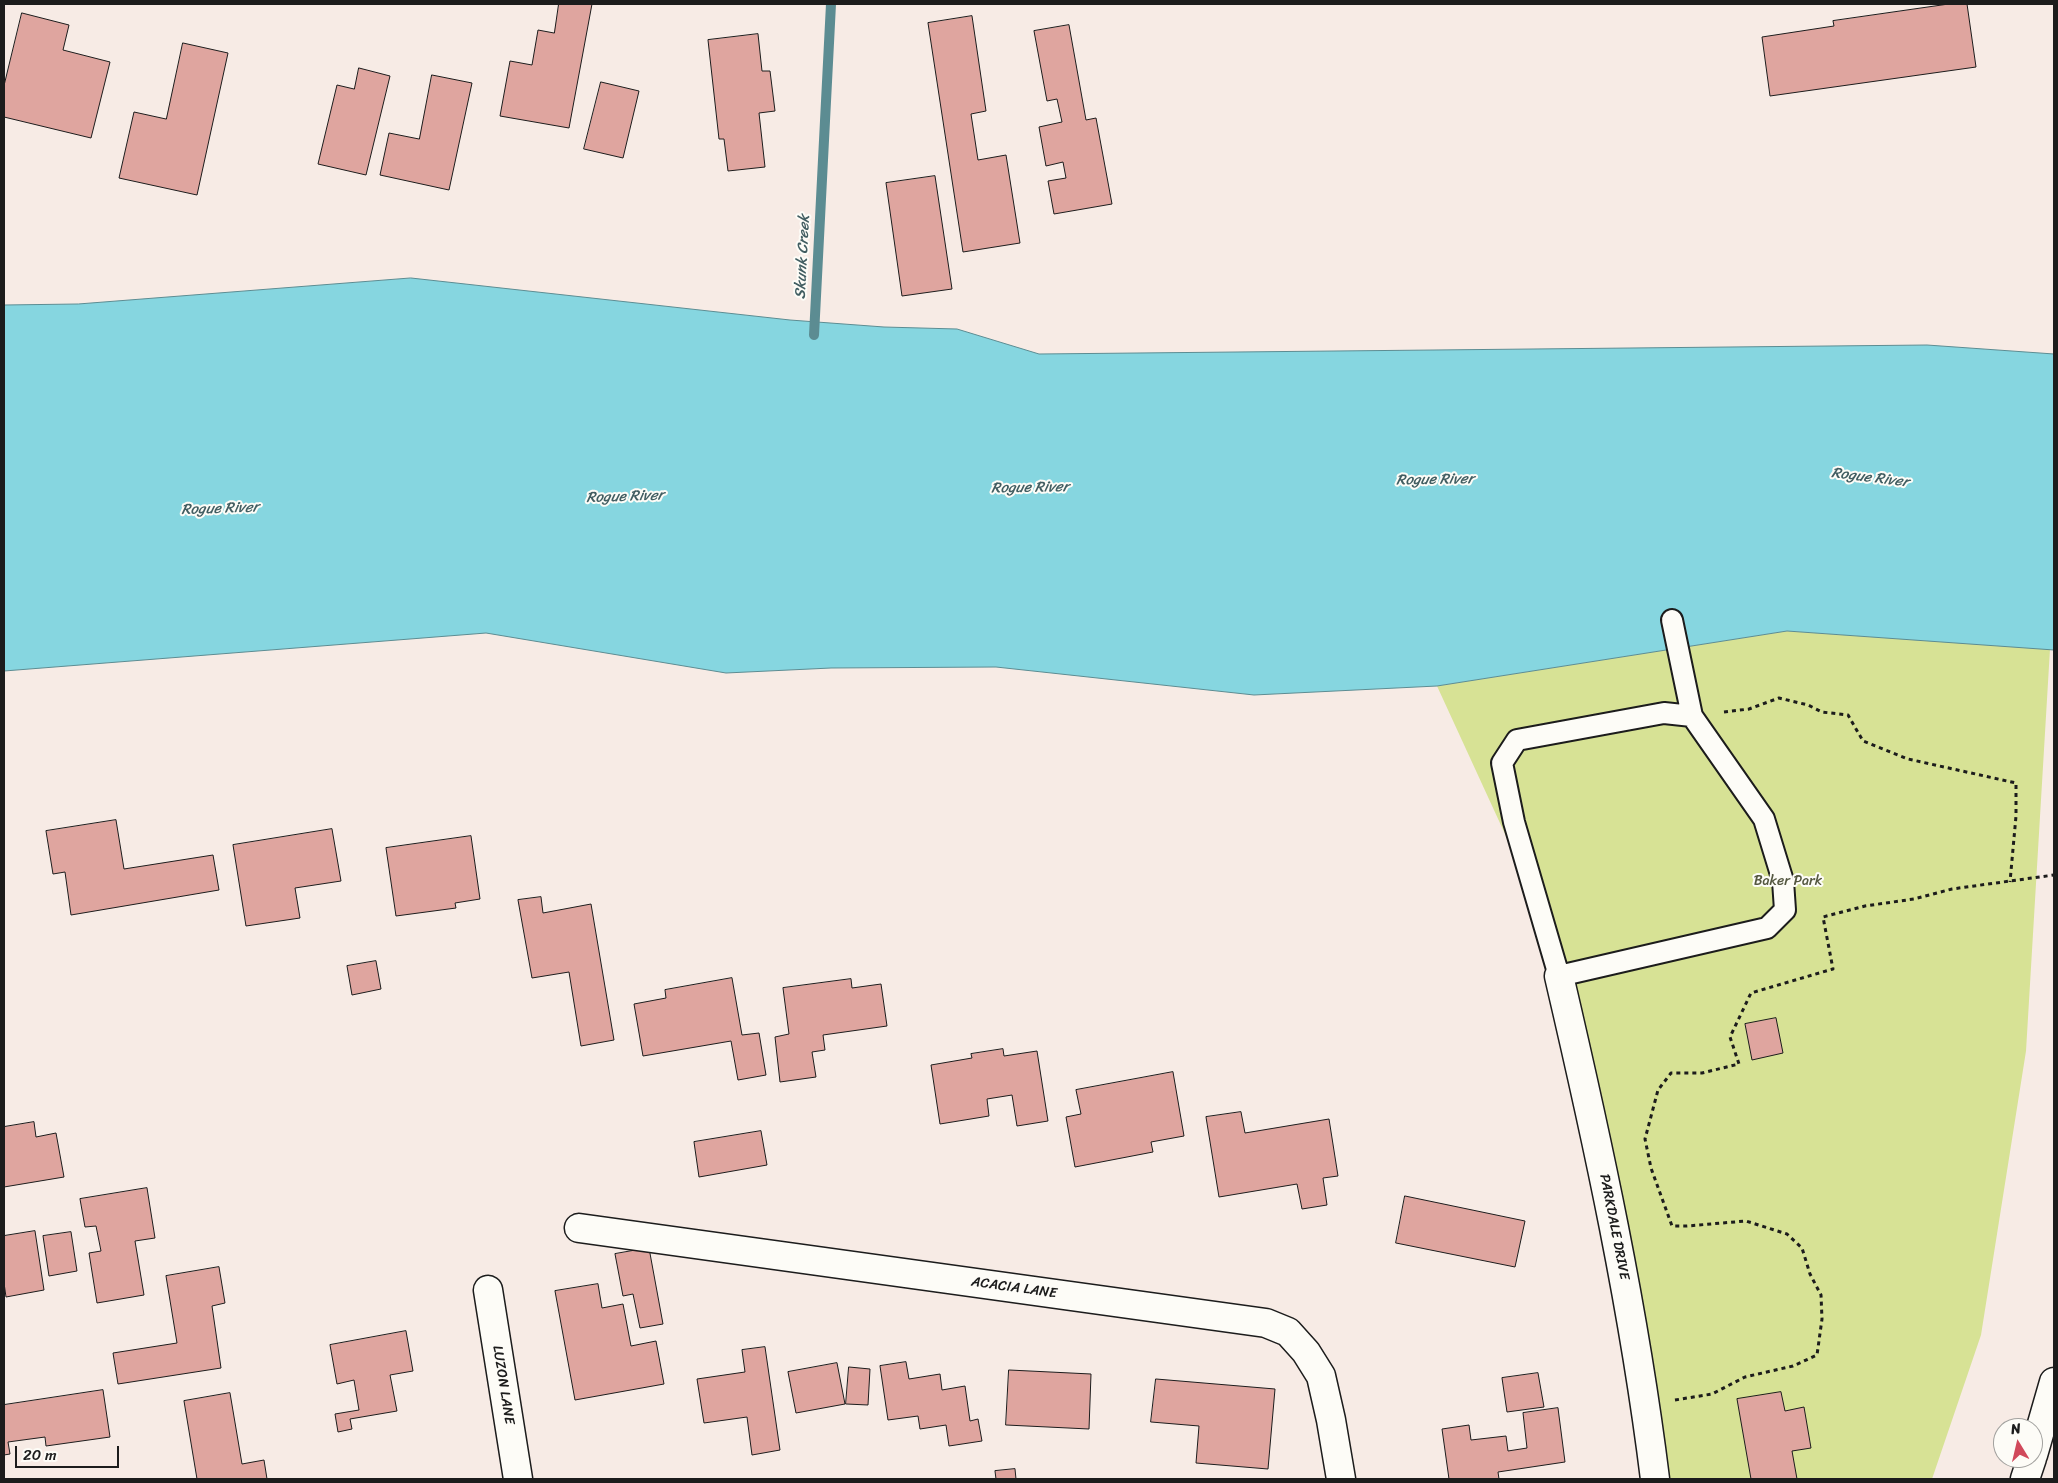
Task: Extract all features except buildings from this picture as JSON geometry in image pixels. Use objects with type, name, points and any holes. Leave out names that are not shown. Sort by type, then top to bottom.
[{"type":"main road","name":"PARKDALE DRIVE","points":[[1559,976],[1617,1237],[1645,1405],[1655,1479]]},
{"type":"main road","name":"ACACIA LANE","points":[[579,1228],[1266,1323],[1288,1332],[1306,1352],[1320,1376],[1331,1420],[1341,1479]]},
{"type":"main road","name":"LUZON LANE","points":[[488,1290],[518,1479]]},
{"type":"main road","points":[[2043,1421],[2054,1382]]},
{"type":"lane","points":[[1672,620],[1692,716],[1764,819],[1783,881],[1784,910],[1768,928],[1559,976],[1514,822],[1502,763],[1517,740],[1664,713],[1692,716]]},
{"type":"path","points":[[1692,716],[1749,709],[1779,698],[1808,705],[1822,712],[1848,715],[1862,741],[1908,759],[2016,783],[2016,816],[2010,882]]},
{"type":"path","points":[[1645,1405],[1712,1394],[1745,1376],[1792,1366],[1817,1355],[1822,1319],[1820,1295],[1810,1274],[1802,1248],[1787,1234],[1746,1221],[1672,1226],[1651,1168],[1645,1139],[1658,1090],[1671,1073],[1702,1072],[1739,1064],[1730,1036],[1751,993],[1833,969],[1823,917],[1865,906],[1914,899],[1952,889],[2054,875]]},
{"type":"green space","name":"Baker Park","points":[[1787,631],[2050,649],[2026,1051],[1981,1335],[1932,1479],[1647,1479],[1598,1146],[1539,908],[1437,686]]},
{"type":"water","name":"Rogue River","points":[[411,278],[790,320],[884,327],[957,329],[1039,354],[1927,345],[2054,354],[2054,650],[1787,631],[1437,686],[1254,695],[996,667],[831,668],[726,673],[486,633],[4,671],[4,305],[78,304]]},
{"type":"waterway","name":"Skunk Creek","points":[[814,335],[831,4]]}]
